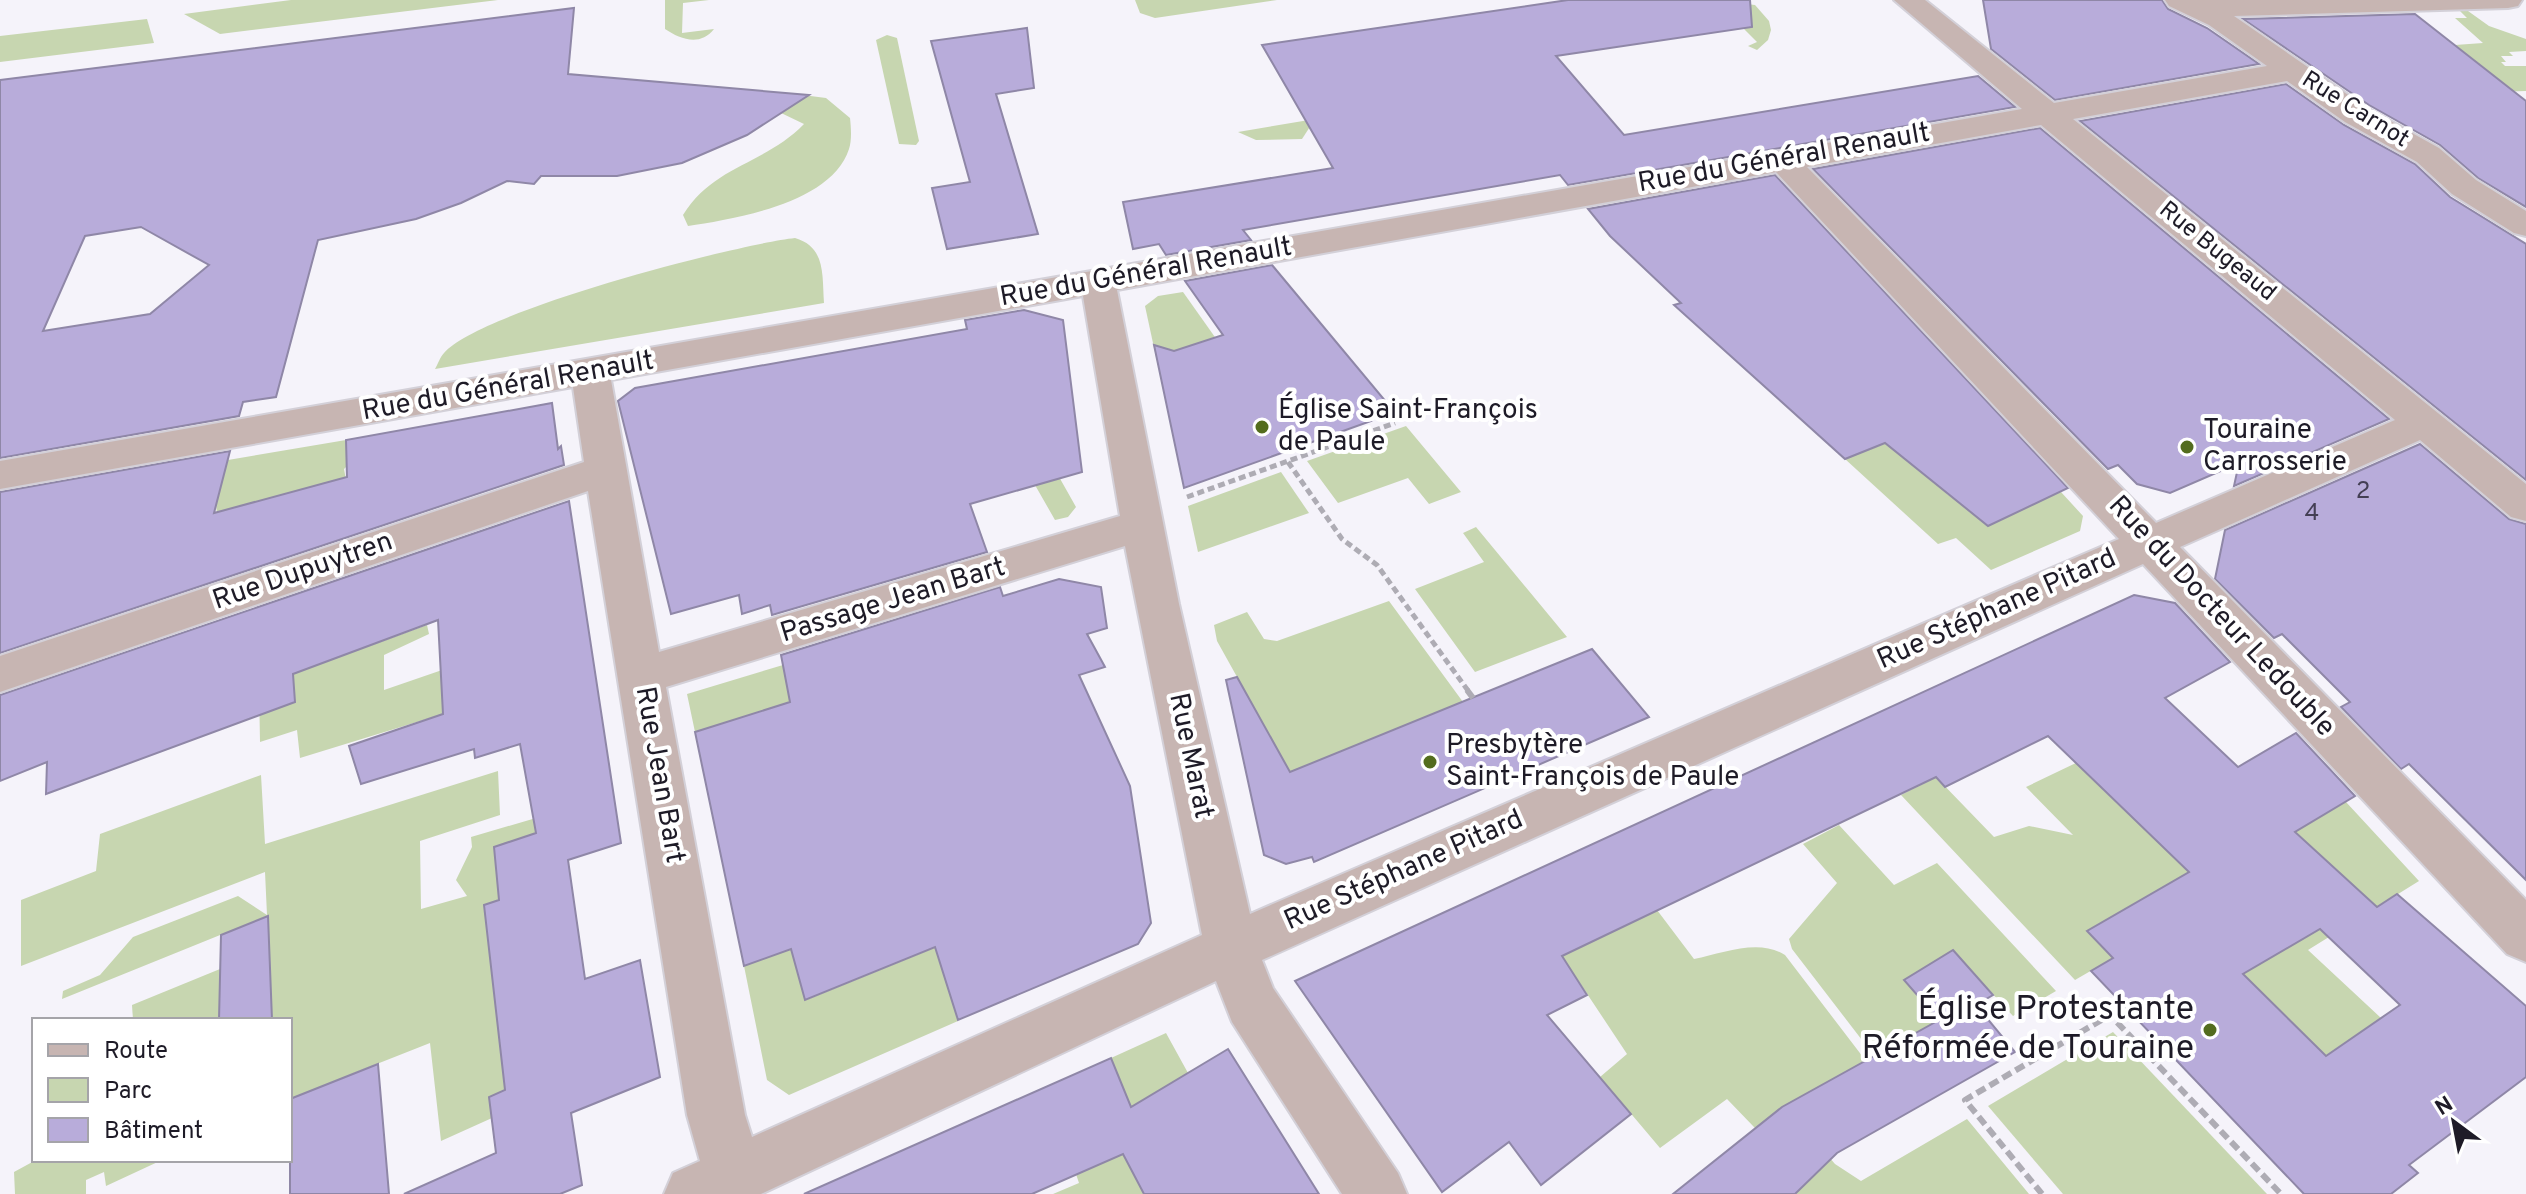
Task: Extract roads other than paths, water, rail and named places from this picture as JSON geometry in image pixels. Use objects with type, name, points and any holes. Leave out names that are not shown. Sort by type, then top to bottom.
[{"type":"street","name":"Rue Bugeaud","points":[[1908,0],[2526,506]]},
{"type":"street","points":[[2190,5],[2508,0]]},
{"type":"street","name":"Rue Carnot","points":[[2190,5],[2356,115],[2428,155],[2464,187],[2526,226]]},
{"type":"street","name":"Rue du Général Renault","points":[[0,475],[2292,71]]},
{"type":"street","name":"Rue du Docteur Ledouble","points":[[1783,160],[2526,937]]},
{"type":"street","name":"Rue Marat","points":[[1098,282],[1143,525],[1231,948],[1251,1003],[1377,1194]]},
{"type":"street","name":"Rue Jean Bart","points":[[592,373],[592,392],[714,1103],[714,1185]]},
{"type":"street","name":"Rue Stéphane Pitard","points":[[714,1185],[1231,948],[2425,422]]},
{"type":"street","name":"Rue Dupuytren","points":[[0,674],[606,470]]},
{"type":"street","name":"Passage Jean Bart","points":[[642,676],[1143,525]]},
{"type":"place","name":"Église Saint-François de Paule","points":[[1262,427]]},
{"type":"place","name":"Touraine Carrosserie","points":[[2187,447]]},
{"type":"place","name":"Presbytère Saint-François de Paule","points":[[1430,762]]},
{"type":"place","name":"Église Protestante Réformée de Touraine","points":[[2210,1030]]}]
